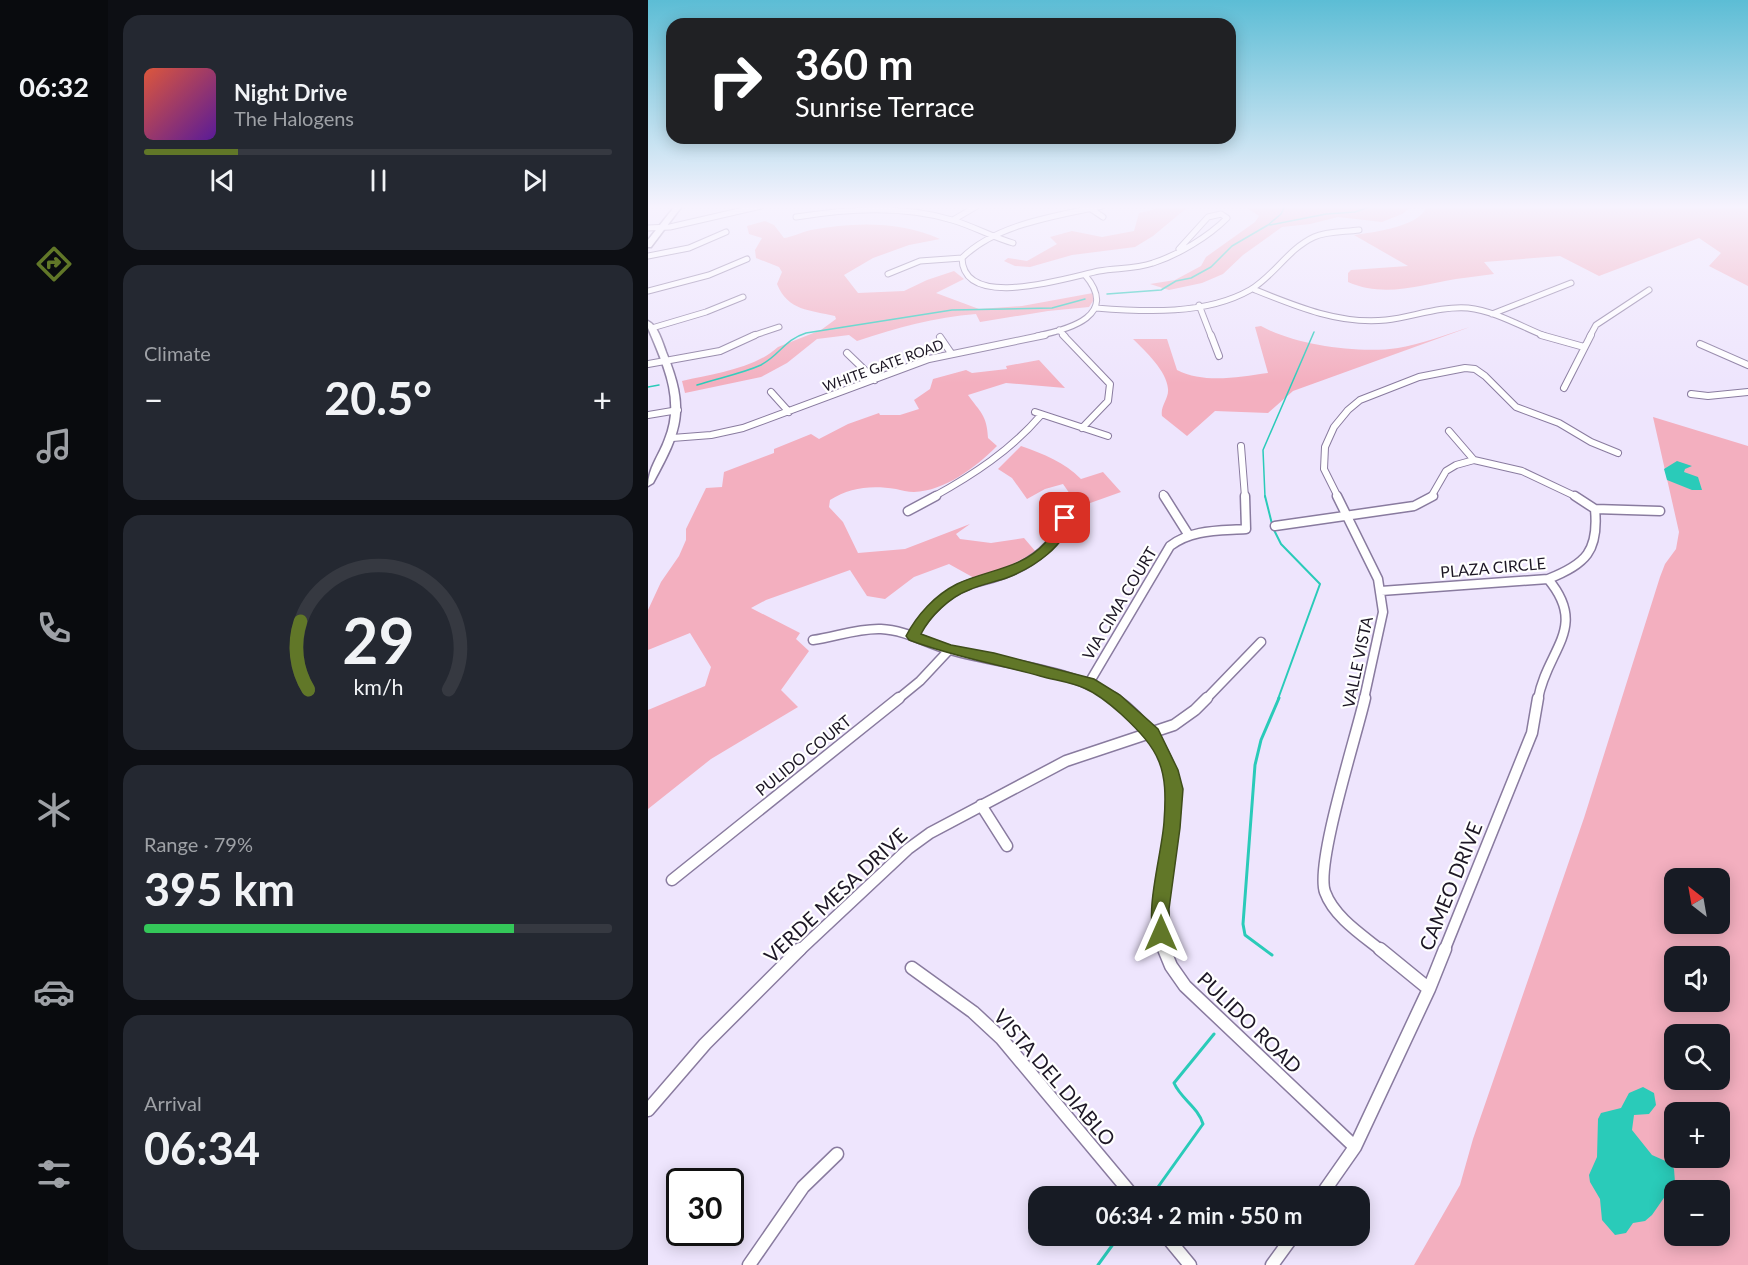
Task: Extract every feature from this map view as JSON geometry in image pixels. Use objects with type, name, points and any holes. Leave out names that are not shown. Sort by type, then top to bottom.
[{"type":"street","points":[[648,291],[709,275],[733,265]]},
{"type":"street","points":[[888,274],[910,265]]},
{"type":"street","points":[[960,265],[962,271],[970,278],[991,286],[1031,287],[1085,275],[1148,265]]},
{"type":"street","points":[[1085,275],[1099,293],[1096,308],[1131,311],[1199,305],[1229,299],[1253,289],[1280,265]]},
{"type":"street","points":[[1492,314],[1571,283]]},
{"type":"street","points":[[1253,289],[1296,306],[1346,319],[1377,321],[1454,307],[1470,308],[1492,314],[1541,335],[1584,347]]},
{"type":"street","points":[[1564,388],[1596,325],[1649,290]]},
{"type":"street","points":[[648,483],[672,438],[678,410],[676,386],[650,326],[706,312],[744,297]]},
{"type":"street","points":[[1199,305],[1219,356]]},
{"type":"street","name":"WHITE GATE ROAD","points":[[672,438],[728,432],[951,353],[1059,330],[1081,321],[1096,308]]},
{"type":"street","points":[[648,364],[720,351],[765,330],[779,327]]},
{"type":"street","points":[[1059,330],[1110,384],[1108,401],[1082,428]]},
{"type":"street","points":[[940,337],[951,353]]},
{"type":"street","points":[[1700,344],[1748,365]]},
{"type":"street","points":[[847,353],[875,380]]},
{"type":"street","name":"VALLE VISTA","points":[[1429,989],[1350,925],[1333,907],[1324,890],[1324,861],[1378,642],[1383,612],[1378,579],[1324,469],[1324,447],[1334,427],[1360,400],[1419,377],[1452,369],[1475,369]]},
{"type":"street","points":[[1475,369],[1516,406],[1559,423],[1591,442],[1618,453]]},
{"type":"street","points":[[771,392],[789,412]]},
{"type":"street","points":[[1691,394],[1708,396],[1748,392]]},
{"type":"street","points":[[648,415],[678,410]]},
{"type":"street","points":[[908,511],[975,473],[1003,450],[1038,414],[1108,436]]},
{"type":"street","points":[[1449,431],[1474,460]]},
{"type":"street","points":[[1163,494],[1188,534],[1246,529],[1241,446]]},
{"type":"street","points":[[1275,526],[1424,502],[1436,494],[1447,471],[1455,465],[1474,460],[1493,462],[1525,472],[1581,499],[1595,509],[1660,511]]},
{"type":"street","name":"PLAZA CIRCLE","points":[[1381,591],[1548,579],[1569,571],[1590,553],[1596,542],[1598,529],[1595,509]]},
{"type":"street","points":[[913,636],[921,622],[946,597],[963,587],[1005,574],[1048,548],[1063,527],[1066,516],[1061,510]]},
{"type":"street","name":"VIA CIMA COURT","points":[[1089,683],[1170,546],[1188,534]]},
{"type":"street","name":"CAMEO DRIVE","points":[[1327,1186],[1354,1147],[1429,989],[1532,733],[1539,692],[1562,644],[1566,624],[1566,608],[1559,590],[1548,579]]},
{"type":"street","name":"PULIDO ROAD","points":[[813,640],[833,638],[863,629],[892,630],[949,650],[994,658],[1089,683],[1124,707],[1152,734],[1171,770],[1175,789],[1161,909],[1161,933],[1169,963],[1185,986],[1354,1147]]},
{"type":"street","name":"VERDE MESA DRIVE","points":[[648,1110],[705,1044],[890,864],[930,833],[1066,761],[1174,725],[1195,710],[1261,642]]},
{"type":"street","name":"PULIDO COURT","points":[[672,880],[920,681],[949,650]]},
{"type":"street","points":[[981,805],[1007,846]]},
{"type":"street","name":"VISTA DEL DIABLO","points":[[912,968],[972,1012],[1001,1038],[1125,1186]]},
{"type":"street","points":[[749,1265],[803,1187],[837,1154]]},
{"type":"street","points":[[1174,1246],[1190,1265]]},
{"type":"street","points":[[1272,1265],[1286,1246]]},
{"type":"shaded area","points":[[774,265],[861,265],[844,275],[858,293],[904,291],[954,271],[964,279],[936,293],[979,309],[1022,306],[1093,293],[1093,301],[1089,307],[980,322],[976,314],[931,320],[857,341],[849,335],[817,339],[787,363],[761,377],[685,393],[682,381],[745,366],[778,347],[821,330],[836,319],[835,316],[801,308],[787,300],[777,284],[782,272],[779,267]]},
{"type":"shaded area","points":[[1013,265],[1037,265],[1030,267]]},
{"type":"shaded area","points":[[1232,265],[1223,274],[1202,283],[1169,290],[1150,284],[1175,280],[1201,266]]},
{"type":"shaded area","points":[[1406,265],[1487,265],[1494,274],[1389,290],[1362,287],[1348,282],[1348,273],[1351,270],[1408,266]]},
{"type":"shaded area","points":[[1578,265],[1628,265],[1599,276]]},
{"type":"shaded area","points":[[1748,265],[1748,286],[1709,266]]},
{"type":"shaded area","points":[[1261,326],[1275,333],[1309,343],[1365,350],[1398,348],[1470,327],[1293,391],[1268,413],[1215,411],[1187,436],[1162,416],[1168,393],[1167,382],[1155,362],[1133,339],[1167,339],[1177,370],[1199,377],[1233,378],[1268,373],[1255,327]]},
{"type":"shaded area","points":[[1039,360],[1065,388],[1006,383],[968,395],[984,419],[988,438],[997,446],[970,470],[948,483],[926,491],[912,492],[878,487],[845,492],[830,500],[829,507],[843,522],[858,553],[905,549],[970,524],[956,534],[960,539],[991,543],[1024,538],[1036,552],[1005,568],[976,579],[949,564],[914,577],[885,599],[867,596],[850,570],[766,600],[751,608],[800,633],[796,639],[809,651],[781,690],[798,707],[711,759],[648,809],[648,710],[705,686],[711,667],[690,633],[648,650],[648,610],[661,582],[679,556],[686,540],[686,529],[706,488],[722,487],[724,472],[774,453],[774,449],[811,434],[819,439],[848,424],[879,413],[880,415],[900,415],[919,409],[914,400],[930,389],[933,379],[966,370],[972,373],[1007,369],[1006,366]]},
{"type":"shaded area","points":[[1653,417],[1748,446],[1748,1265],[1414,1265],[1460,1185],[1473,1139],[1584,818],[1660,577],[1665,564],[1676,549],[1679,532]]},
{"type":"shaded area","points":[[1021,446],[1053,459],[1081,479],[1103,472],[1121,492],[1079,507],[1063,484],[1045,489],[1027,499],[1012,478],[998,469]]},
{"type":"shaded area","points":[[1677,461],[1692,466],[1684,472],[1698,477],[1702,490],[1692,490],[1667,480],[1664,469]]},
{"type":"shaded area","points":[[1643,1087],[1654,1093],[1656,1105],[1649,1114],[1634,1115],[1632,1130],[1652,1155],[1664,1160],[1664,1168],[1673,1168],[1675,1180],[1664,1180],[1664,1198],[1652,1215],[1645,1221],[1633,1223],[1626,1233],[1615,1235],[1602,1220],[1600,1199],[1590,1182],[1589,1175],[1597,1157],[1598,1119],[1601,1113],[1621,1108],[1629,1093]]},
{"type":"waterway","points":[[1107,294],[1161,290],[1176,281],[1191,278],[1213,265]]},
{"type":"waterway","points":[[697,385],[761,365],[792,339],[806,333],[952,310],[1052,308],[1085,299]]},
{"type":"waterway","points":[[1265,497],[1263,450],[1314,332]]},
{"type":"waterway","points":[[648,387],[659,385]]},
{"type":"waterway","points":[[1265,496],[1272,524]]},
{"type":"waterway","points":[[1274,530],[1281,544],[1320,584],[1278,699]]},
{"type":"waterway","points":[[1272,955],[1245,935],[1243,924],[1255,765],[1261,740],[1279,698]]},
{"type":"waterway","points":[[1159,1186],[1203,1124],[1201,1118],[1174,1083],[1214,1034]]},
{"type":"waterway","points":[[1098,1265],[1112,1246]]},
{"type":"route","points":[[1065,518],[1063,527],[1048,548],[1005,574],[963,587],[946,597],[931,609],[913,636],[949,650],[994,658],[1089,683],[1115,699],[1152,734],[1171,770],[1175,789],[1161,909],[1161,933]]}]
